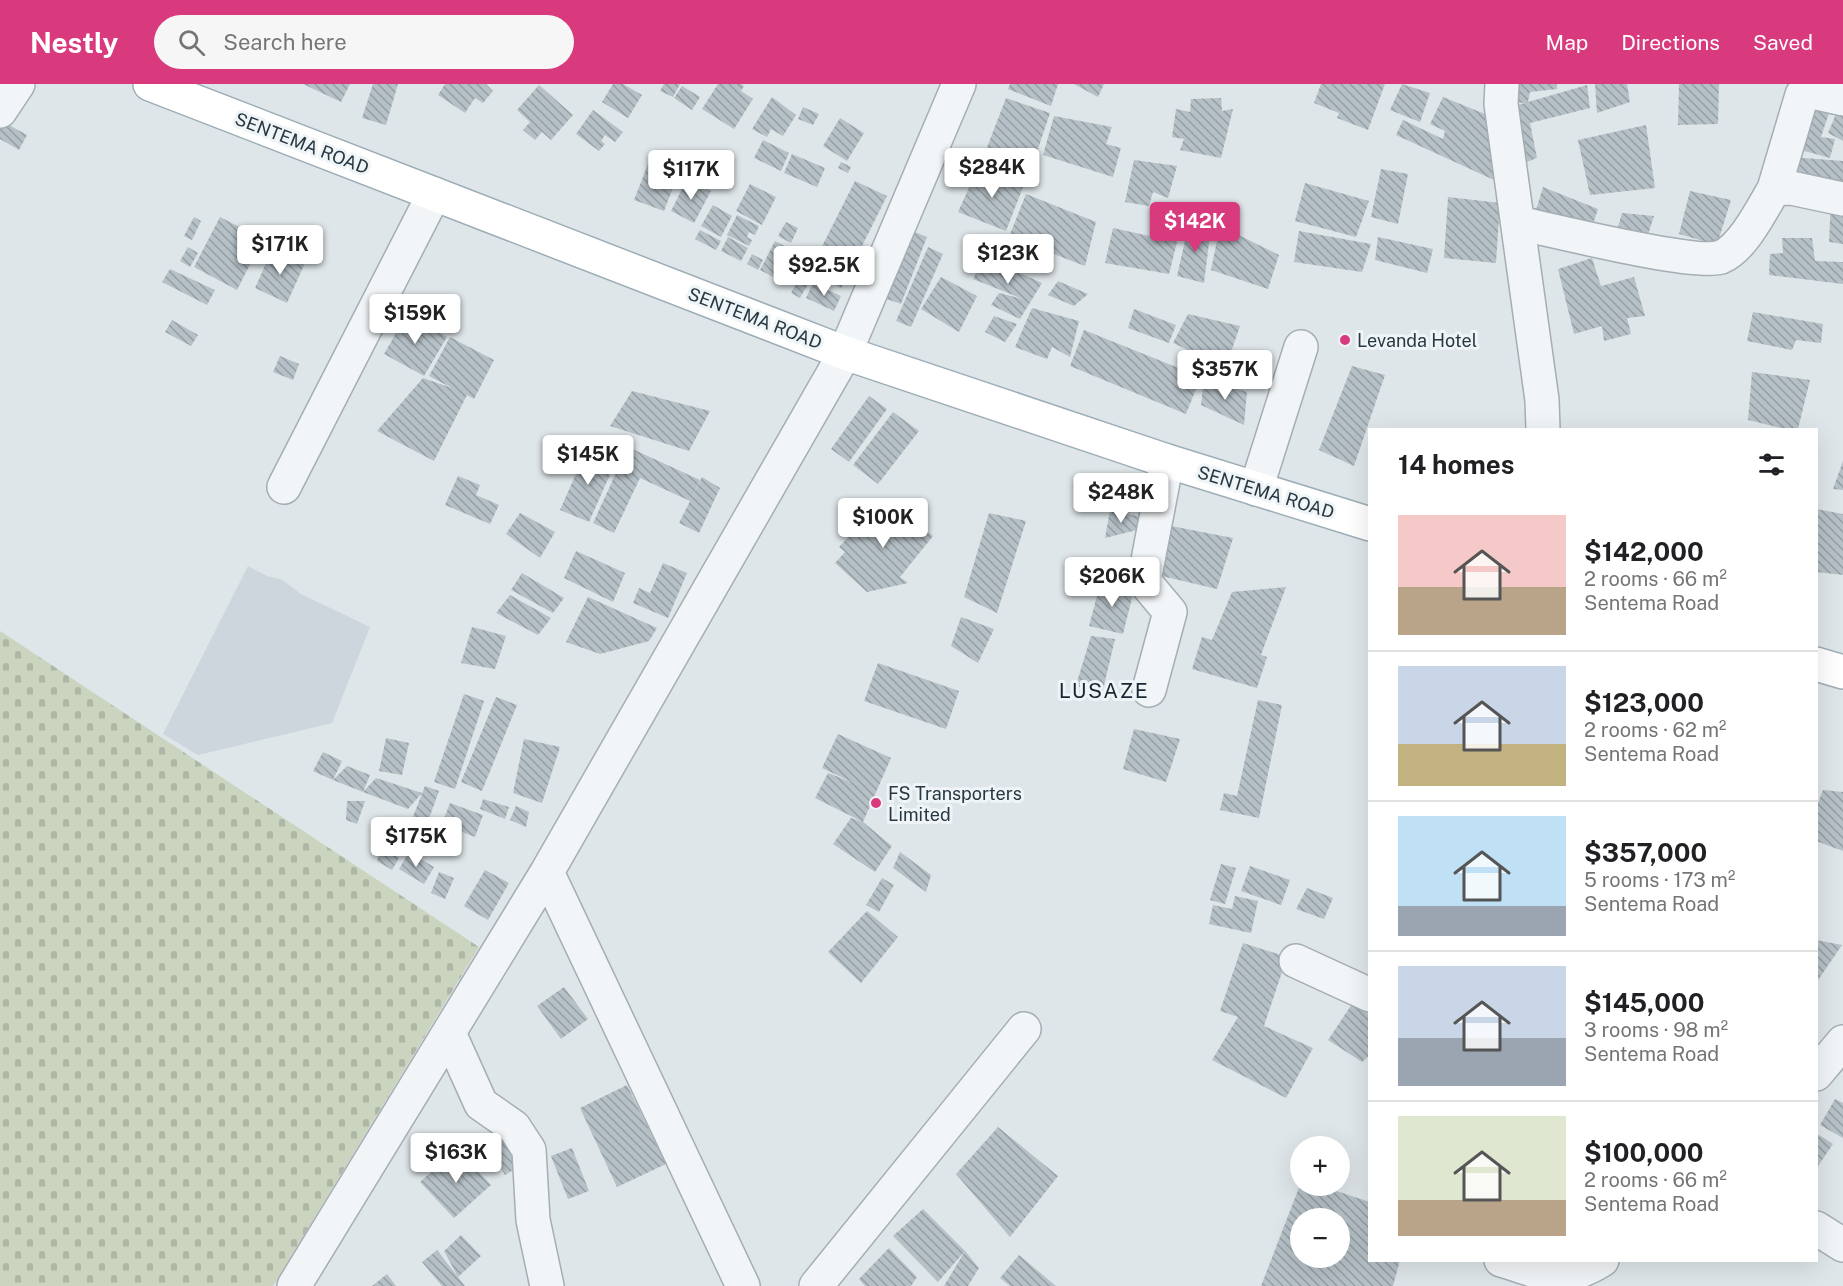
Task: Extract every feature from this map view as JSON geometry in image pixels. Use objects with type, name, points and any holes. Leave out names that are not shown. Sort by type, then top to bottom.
[{"type":"main road","name":"SENTEMA ROAD","points":[[150,84],[845,353],[1167,461],[1368,523]]},
{"type":"main road","points":[[1818,665],[1843,672]]},
{"type":"street","points":[[0,111],[18,84]]},
{"type":"street","points":[[294,1286],[547,872],[845,353],[959,84]]},
{"type":"street","points":[[1502,84],[1501,104],[1542,400],[1543,428]]},
{"type":"street","points":[[1518,223],[1687,258],[1721,256],[1748,233],[1774,189],[1802,95],[1812,92],[1843,99]]},
{"type":"street","points":[[1774,189],[1791,188],[1843,199]]},
{"type":"street","points":[[284,487],[434,194]]},
{"type":"street","points":[[1256,489],[1301,347]]},
{"type":"street","points":[[1149,690],[1170,612],[1144,581],[1167,461]]},
{"type":"street","points":[[547,872],[743,1286]]},
{"type":"street","points":[[1296,961],[1368,994]]},
{"type":"street","points":[[816,1286],[1024,1029]]},
{"type":"street","points":[[448,1033],[481,1104],[514,1127],[529,1150],[533,1220],[546,1286]]},
{"type":"street","points":[[1818,1229],[1843,1245]]},
{"type":"street","points":[[1508,1262],[1566,1278],[1578,1275],[1599,1262]]},
{"type":"shaded area","points":[[248,566],[267,576],[281,579],[301,594],[370,627],[332,723],[198,755],[163,734]]},
{"type":"green space","points":[[0,631],[479,947],[273,1286],[0,1286]]},
{"type":"building","points":[[303,84],[350,84],[341,102]]},
{"type":"building","points":[[373,84],[398,84],[386,125],[362,118]]},
{"type":"building","points":[[445,84],[486,84],[493,91],[483,103],[475,98],[465,113],[438,95]]},
{"type":"building","points":[[613,84],[623,84],[642,95],[628,118],[602,102]]},
{"type":"building","points":[[664,84],[680,84],[673,97],[660,91]]},
{"type":"building","points":[[718,84],[741,84],[744,86],[741,91],[753,99],[734,129],[702,109]]},
{"type":"building","points":[[1010,84],[1058,84],[1051,106],[1008,89]]},
{"type":"building","points":[[1074,84],[1104,84],[1098,97]]},
{"type":"building","points":[[1321,84],[1385,84],[1368,130],[1337,118],[1339,113],[1314,103]]},
{"type":"building","points":[[1402,84],[1430,93],[1420,122],[1390,110]]},
{"type":"building","points":[[1505,84],[1557,84],[1557,89],[1530,92],[1528,102],[1587,85],[1590,108],[1530,123],[1537,158],[1521,164],[1506,108],[1525,103],[1502,101]]},
{"type":"building","points":[[1595,84],[1627,84],[1630,102],[1597,113]]},
{"type":"building","points":[[1679,84],[1719,84],[1718,124],[1678,125]]},
{"type":"building","points":[[539,85],[573,115],[551,140],[542,132],[535,140],[523,130],[530,122],[517,110]]},
{"type":"building","points":[[682,86],[700,97],[692,110],[674,98]]},
{"type":"building","points":[[772,97],[796,115],[783,136],[771,129],[767,137],[752,129]]},
{"type":"building","points":[[1443,97],[1495,118],[1494,180],[1396,135],[1403,120],[1443,139],[1445,131],[1430,124]]},
{"type":"building","points":[[1006,98],[1050,113],[1032,167],[986,150]]},
{"type":"building","points":[[1221,98],[1222,111],[1233,109],[1221,158],[1180,150],[1184,139],[1172,137],[1176,109],[1190,112],[1191,99]]},
{"type":"building","points":[[803,107],[819,114],[813,125],[798,119]]},
{"type":"building","points":[[1808,107],[1830,110],[1821,137],[1835,139],[1830,158],[1790,147]]},
{"type":"building","points":[[593,110],[623,132],[615,142],[605,135],[601,141],[605,144],[599,151],[576,134]]},
{"type":"building","points":[[1836,114],[1843,115],[1843,141],[1828,133]]},
{"type":"building","points":[[1054,116],[1112,127],[1106,144],[1121,148],[1113,177],[1043,155]]},
{"type":"building","points":[[840,118],[864,133],[847,161],[823,146]]},
{"type":"building","points":[[0,120],[27,135],[19,150],[0,139]]},
{"type":"building","points":[[1646,125],[1655,188],[1590,195],[1578,140]]},
{"type":"building","points":[[763,140],[789,153],[781,171],[754,158]]},
{"type":"building","points":[[792,154],[825,168],[817,187],[784,173]]},
{"type":"building","points":[[1791,157],[1843,161],[1843,186],[1789,178]]},
{"type":"building","points":[[1134,160],[1177,166],[1168,198],[1153,192],[1149,206],[1125,202]]},
{"type":"building","points":[[841,162],[851,167],[848,173],[838,168]]},
{"type":"building","points":[[648,164],[678,175],[664,211],[634,200]]},
{"type":"building","points":[[978,168],[1025,182],[1006,231],[958,212]]},
{"type":"building","points":[[1381,169],[1408,174],[1398,224],[1371,217]]},
{"type":"building","points":[[687,179],[711,191],[694,223],[671,211]]},
{"type":"building","points":[[855,181],[887,196],[841,288],[809,272]]},
{"type":"building","points":[[1305,183],[1369,201],[1356,237],[1295,221]]},
{"type":"building","points":[[750,184],[776,197],[762,225],[736,211]]},
{"type":"building","points":[[1543,187],[1598,209],[1590,233],[1571,219],[1536,210]]},
{"type":"building","points":[[1690,191],[1731,200],[1717,245],[1679,234]]},
{"type":"building","points":[[1026,194],[1096,222],[1085,266],[1009,237]]},
{"type":"building","points":[[1448,197],[1500,203],[1496,263],[1444,258]]},
{"type":"building","points":[[1831,200],[1843,201],[1843,244],[1829,242]]},
{"type":"building","points":[[713,205],[732,216],[721,237],[701,226]]},
{"type":"building","points":[[1622,213],[1654,216],[1644,247],[1615,238]]},
{"type":"building","points":[[737,215],[759,226],[755,235],[749,232],[747,237],[752,240],[749,246],[727,235]]},
{"type":"building","points":[[194,217],[201,221],[192,240],[184,236]]},
{"type":"building","points":[[220,217],[263,239],[237,290],[194,267]]},
{"type":"building","points":[[786,222],[798,228],[791,243],[778,236]]},
{"type":"building","points":[[1189,223],[1211,227],[1204,283],[1177,276]]},
{"type":"building","points":[[1220,226],[1279,255],[1268,289],[1211,270]]},
{"type":"building","points":[[905,228],[927,237],[901,304],[878,296]]},
{"type":"building","points":[[1113,228],[1177,242],[1169,274],[1105,263]]},
{"type":"building","points":[[700,230],[721,241],[716,250],[695,239]]},
{"type":"building","points":[[1299,231],[1371,244],[1362,272],[1294,262]]},
{"type":"building","points":[[728,237],[748,248],[741,261],[721,251]]},
{"type":"building","points":[[1378,237],[1433,249],[1427,273],[1375,260]]},
{"type":"building","points":[[1782,238],[1812,238],[1815,261],[1843,262],[1843,284],[1769,275],[1770,254],[1783,253]]},
{"type":"building","points":[[775,241],[788,248],[773,277],[760,270]]},
{"type":"building","points":[[188,247],[198,253],[190,267],[180,261]]},
{"type":"building","points":[[928,247],[943,254],[911,327],[896,321]]},
{"type":"building","points":[[273,248],[305,263],[287,303],[255,288]]},
{"type":"building","points":[[752,254],[763,260],[758,270],[747,264]]},
{"type":"building","points":[[985,256],[1017,264],[1013,270],[1042,283],[1020,319],[991,305],[999,293],[1023,299],[973,279]]},
{"type":"building","points":[[1592,258],[1601,286],[1634,277],[1645,316],[1627,318],[1631,334],[1604,341],[1602,326],[1574,334],[1558,269]]},
{"type":"building","points":[[170,269],[215,290],[207,305],[162,282]]},
{"type":"building","points":[[941,277],[977,296],[959,332],[921,309]]},
{"type":"building","points":[[799,279],[808,284],[800,298],[791,293]]},
{"type":"building","points":[[1058,281],[1088,294],[1074,306],[1048,295]]},
{"type":"building","points":[[813,283],[841,296],[834,311],[806,298]]},
{"type":"building","points":[[1032,308],[1079,321],[1070,357],[1052,347],[1047,359],[1015,347]]},
{"type":"building","points":[[1134,309],[1176,325],[1169,343],[1128,328]]},
{"type":"building","points":[[1753,312],[1823,324],[1821,343],[1796,340],[1792,350],[1747,341]]},
{"type":"building","points":[[407,314],[447,337],[424,376],[384,354]]},
{"type":"building","points":[[1188,314],[1240,326],[1231,352],[1224,350],[1220,365],[1173,343]]},
{"type":"building","points":[[994,316],[1017,324],[1005,342],[985,332]]},
{"type":"building","points":[[172,320],[198,335],[191,346],[165,332]]},
{"type":"building","points":[[1084,330],[1201,377],[1186,414],[1070,366]]},
{"type":"building","points":[[450,337],[494,360],[474,399],[467,395],[434,461],[377,431],[423,378],[452,388],[429,376]]},
{"type":"building","points":[[280,356],[299,364],[293,380],[273,372]]},
{"type":"building","points":[[1352,366],[1385,375],[1354,466],[1319,450]]},
{"type":"building","points":[[1752,372],[1810,380],[1798,428],[1781,428],[1748,420]]},
{"type":"building","points":[[1204,379],[1247,392],[1244,425],[1201,405]]},
{"type":"building","points":[[632,391],[710,411],[689,451],[610,426]]},
{"type":"building","points":[[869,396],[887,409],[849,462],[831,449]]},
{"type":"building","points":[[893,412],[919,431],[878,484],[853,465]]},
{"type":"building","points":[[628,447],[700,480],[692,497],[702,477],[720,488],[699,533],[679,523],[690,501],[640,478],[614,533],[593,523]]},
{"type":"building","points":[[587,449],[616,461],[589,522],[560,510]]},
{"type":"building","points":[[1843,461],[1843,490],[1833,489]]},
{"type":"building","points":[[458,476],[480,485],[476,495],[499,505],[490,524],[445,505]]},
{"type":"building","points":[[890,502],[933,536],[900,577],[908,583],[867,592],[835,563],[845,552],[839,547],[870,514],[878,518]]},
{"type":"building","points":[[1818,509],[1843,514],[1843,575],[1818,572]]},
{"type":"building","points":[[1110,510],[1141,517],[1137,530],[1105,538]]},
{"type":"building","points":[[520,513],[555,532],[540,558],[506,534]]},
{"type":"building","points":[[989,513],[1026,521],[997,613],[964,597]]},
{"type":"building","points":[[1166,525],[1233,538],[1217,589],[1153,574]]},
{"type":"building","points":[[576,551],[625,573],[613,602],[564,578]]},
{"type":"building","points":[[663,563],[687,573],[668,618],[633,603],[639,588],[650,593]]},
{"type":"building","points":[[522,573],[564,598],[553,613],[511,590]]},
{"type":"building","points":[[1101,581],[1134,590],[1123,634],[1089,626]]},
{"type":"building","points":[[1286,587],[1261,655],[1267,657],[1257,688],[1192,669],[1202,637],[1212,640],[1232,592]]},
{"type":"building","points":[[510,595],[551,618],[538,635],[496,613]]},
{"type":"building","points":[[588,597],[657,628],[649,641],[600,654],[566,642]]},
{"type":"building","points":[[961,617],[994,629],[978,663],[951,646]]},
{"type":"building","points":[[472,627],[506,636],[495,669],[461,663]]},
{"type":"building","points":[[1091,636],[1115,639],[1101,698],[1076,685]]},
{"type":"building","points":[[878,663],[959,691],[946,729],[864,701]]},
{"type":"building","points":[[464,694],[484,701],[455,789],[434,782]]},
{"type":"building","points":[[496,697],[517,705],[482,791],[461,782]]},
{"type":"building","points":[[1258,700],[1282,705],[1259,818],[1220,810],[1224,793],[1237,796]]},
{"type":"building","points":[[1134,729],[1180,739],[1166,782],[1123,769]]},
{"type":"building","points":[[838,734],[891,758],[863,822],[815,798],[828,773],[854,783],[822,768]]},
{"type":"building","points":[[386,738],[409,743],[402,775],[379,771]]},
{"type":"building","points":[[524,739],[560,747],[542,803],[513,793]]},
{"type":"building","points":[[323,752],[342,761],[333,780],[313,771]]},
{"type":"building","points":[[347,766],[370,775],[363,792],[333,780]]},
{"type":"building","points":[[376,778],[422,793],[408,809],[363,792]]},
{"type":"building","points":[[425,786],[439,791],[427,824],[412,819]]},
{"type":"building","points":[[1823,790],[1843,792],[1843,851],[1818,842],[1818,803]]},
{"type":"building","points":[[483,799],[509,807],[505,819],[480,809]]},
{"type":"building","points":[[347,801],[365,801],[357,824],[346,820]]},
{"type":"building","points":[[450,803],[483,815],[475,837],[442,824]]},
{"type":"building","points":[[516,806],[529,812],[526,827],[510,820]]},
{"type":"building","points":[[851,818],[863,822],[892,846],[875,872],[833,844]]},
{"type":"building","points":[[382,847],[399,858],[392,870],[377,861]]},
{"type":"building","points":[[409,852],[434,867],[424,884],[399,869]]},
{"type":"building","points":[[900,852],[931,875],[926,892],[893,868]]},
{"type":"building","points":[[1221,864],[1236,868],[1225,904],[1210,900]]},
{"type":"building","points":[[1250,866],[1290,880],[1281,905],[1241,891]]},
{"type":"building","points":[[485,870],[509,883],[488,920],[464,906]]},
{"type":"building","points":[[439,872],[454,878],[445,899],[431,893]]},
{"type":"building","points":[[882,878],[894,885],[879,912],[866,905]]},
{"type":"building","points":[[1307,888],[1333,898],[1324,919],[1296,909]]},
{"type":"building","points":[[1235,896],[1258,901],[1251,933],[1209,924],[1213,905],[1232,909]]},
{"type":"building","points":[[867,911],[898,937],[861,983],[828,952]]},
{"type":"building","points":[[1818,940],[1842,945],[1818,980]]},
{"type":"building","points":[[1243,943],[1287,957],[1264,1026],[1313,1048],[1286,1098],[1212,1060],[1238,1017],[1220,1011]]},
{"type":"building","points":[[564,987],[588,1019],[561,1039],[537,1006]]},
{"type":"building","points":[[1352,1004],[1368,1014],[1368,1057],[1362,1062],[1328,1040]]},
{"type":"building","points":[[627,1085],[666,1164],[617,1187],[580,1108]]},
{"type":"building","points":[[1835,1099],[1843,1103],[1843,1138],[1820,1125]]},
{"type":"building","points":[[998,1127],[1058,1176],[1010,1237],[956,1174]]},
{"type":"building","points":[[1818,1134],[1833,1144],[1818,1166]]},
{"type":"building","points":[[502,1135],[520,1166],[505,1175],[487,1144]]},
{"type":"building","points":[[572,1148],[589,1191],[568,1199],[551,1156]]},
{"type":"building","points":[[457,1149],[491,1185],[454,1218],[420,1182]]},
{"type":"building","points":[[1350,1195],[1368,1201],[1368,1262],[1399,1262],[1393,1286],[1261,1286],[1290,1211],[1290,1268],[1350,1268],[1350,1208],[1291,1208],[1296,1196]]},
{"type":"building","points":[[923,1209],[965,1251],[938,1282],[893,1236]]},
{"type":"building","points":[[461,1235],[481,1256],[458,1277],[444,1251]]},
{"type":"building","points":[[889,1248],[917,1277],[911,1286],[865,1286],[859,1279]]},
{"type":"building","points":[[437,1250],[465,1286],[442,1286],[422,1262]]},
{"type":"building","points":[[965,1251],[979,1268],[968,1286],[944,1286]]},
{"type":"building","points":[[1019,1255],[1056,1286],[1010,1286],[1000,1278]]},
{"type":"building","points":[[387,1274],[396,1286],[372,1286]]},
{"type":"place","name":"Levanda Hotel","points":[[1345,340]]},
{"type":"place","name":"FS Transporters Limited","points":[[876,803]]},
{"type":"district","name":"LUSAZE","points":[[1104,690]]}]
